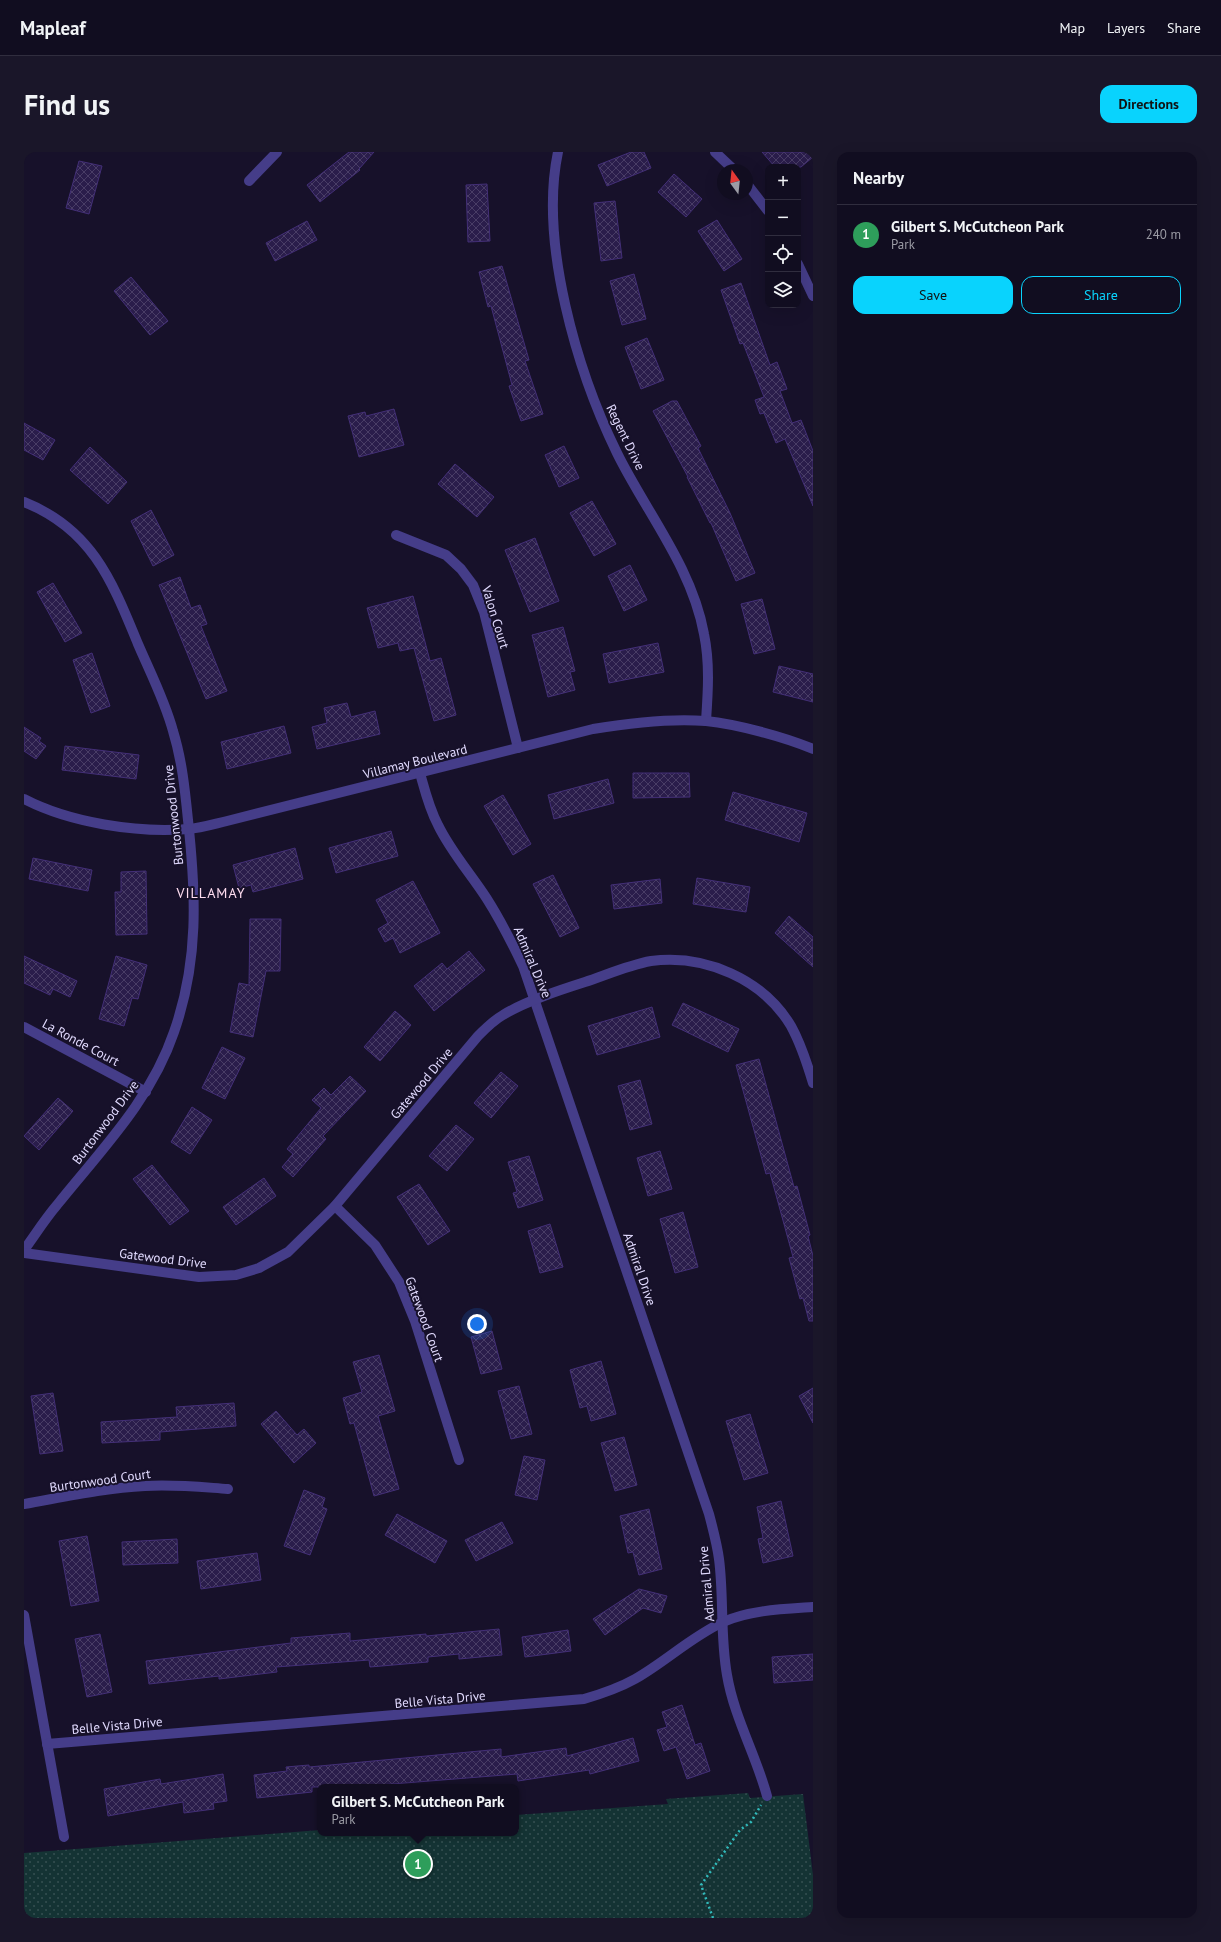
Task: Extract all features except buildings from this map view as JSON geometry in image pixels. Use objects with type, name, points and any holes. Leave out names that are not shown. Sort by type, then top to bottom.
[{"type":"street","points":[[249,181],[277,152]]},
{"type":"street","name":"Regent Drive","points":[[558,152],[554,170],[552,195],[554,231],[572,335],[596,406],[617,453],[681,568],[697,606],[704,634],[708,660],[709,691],[706,721]]},
{"type":"street","points":[[715,152],[728,164]]},
{"type":"street","points":[[753,191],[765,206]]},
{"type":"street","points":[[801,270],[813,296]]},
{"type":"street","name":"Burtonwood Drive","points":[[24,502],[57,519],[85,543],[106,571],[117,593],[173,730],[182,768],[189,829],[195,922],[192,960],[186,994],[174,1033],[162,1063],[146,1092],[130,1115],[55,1207],[24,1251]]},
{"type":"street","name":"Valon Court","points":[[396,535],[446,555],[461,569],[473,585],[484,612],[518,748]]},
{"type":"street","name":"Villamay Boulevard","points":[[24,799],[54,812],[79,819],[127,827],[189,829],[227,821],[593,729],[621,725],[655,722],[706,721],[754,731],[813,749]]},
{"type":"street","name":"Admiral Drive","points":[[420,773],[429,805],[438,825],[452,849],[486,897],[502,923],[523,966],[535,1001],[709,1514],[719,1560],[722,1648],[736,1712],[767,1796]]},
{"type":"street","name":"Gatewood Drive","points":[[24,1251],[199,1277],[236,1275],[259,1268],[288,1252],[335,1206],[478,1036],[504,1014],[567,988],[650,962],[685,961],[710,965],[736,976],[750,984],[767,997],[782,1013],[798,1039],[813,1083]]},
{"type":"street","name":"La Ronde Court","points":[[24,1027],[146,1092]]},
{"type":"street","name":"Gatewood Court","points":[[335,1206],[375,1245],[399,1282],[415,1321],[459,1460]]},
{"type":"street","name":"Burtonwood Court","points":[[24,1504],[106,1490],[146,1486],[171,1485],[228,1489]]},
{"type":"street","name":"Belle Vista Drive","points":[[47,1744],[584,1699],[606,1692],[629,1682],[677,1649],[722,1622],[755,1613],[813,1607]]},
{"type":"street","points":[[24,1614],[64,1838]]},
{"type":"path","points":[[713,1918],[701,1885],[740,1830],[750,1822],[767,1796]]},
{"type":"green space","points":[[748,1793],[750,1798],[803,1794],[813,1875],[813,1918],[24,1918],[24,1853],[317,1830],[317,1836],[519,1836],[519,1815],[668,1804],[666,1799]]},
{"type":"place","name":"Gilbert S. McCutcheon Park","points":[[418,1864]]},
{"type":"district","name":"VILLAMAY","points":[[211,893]]}]
